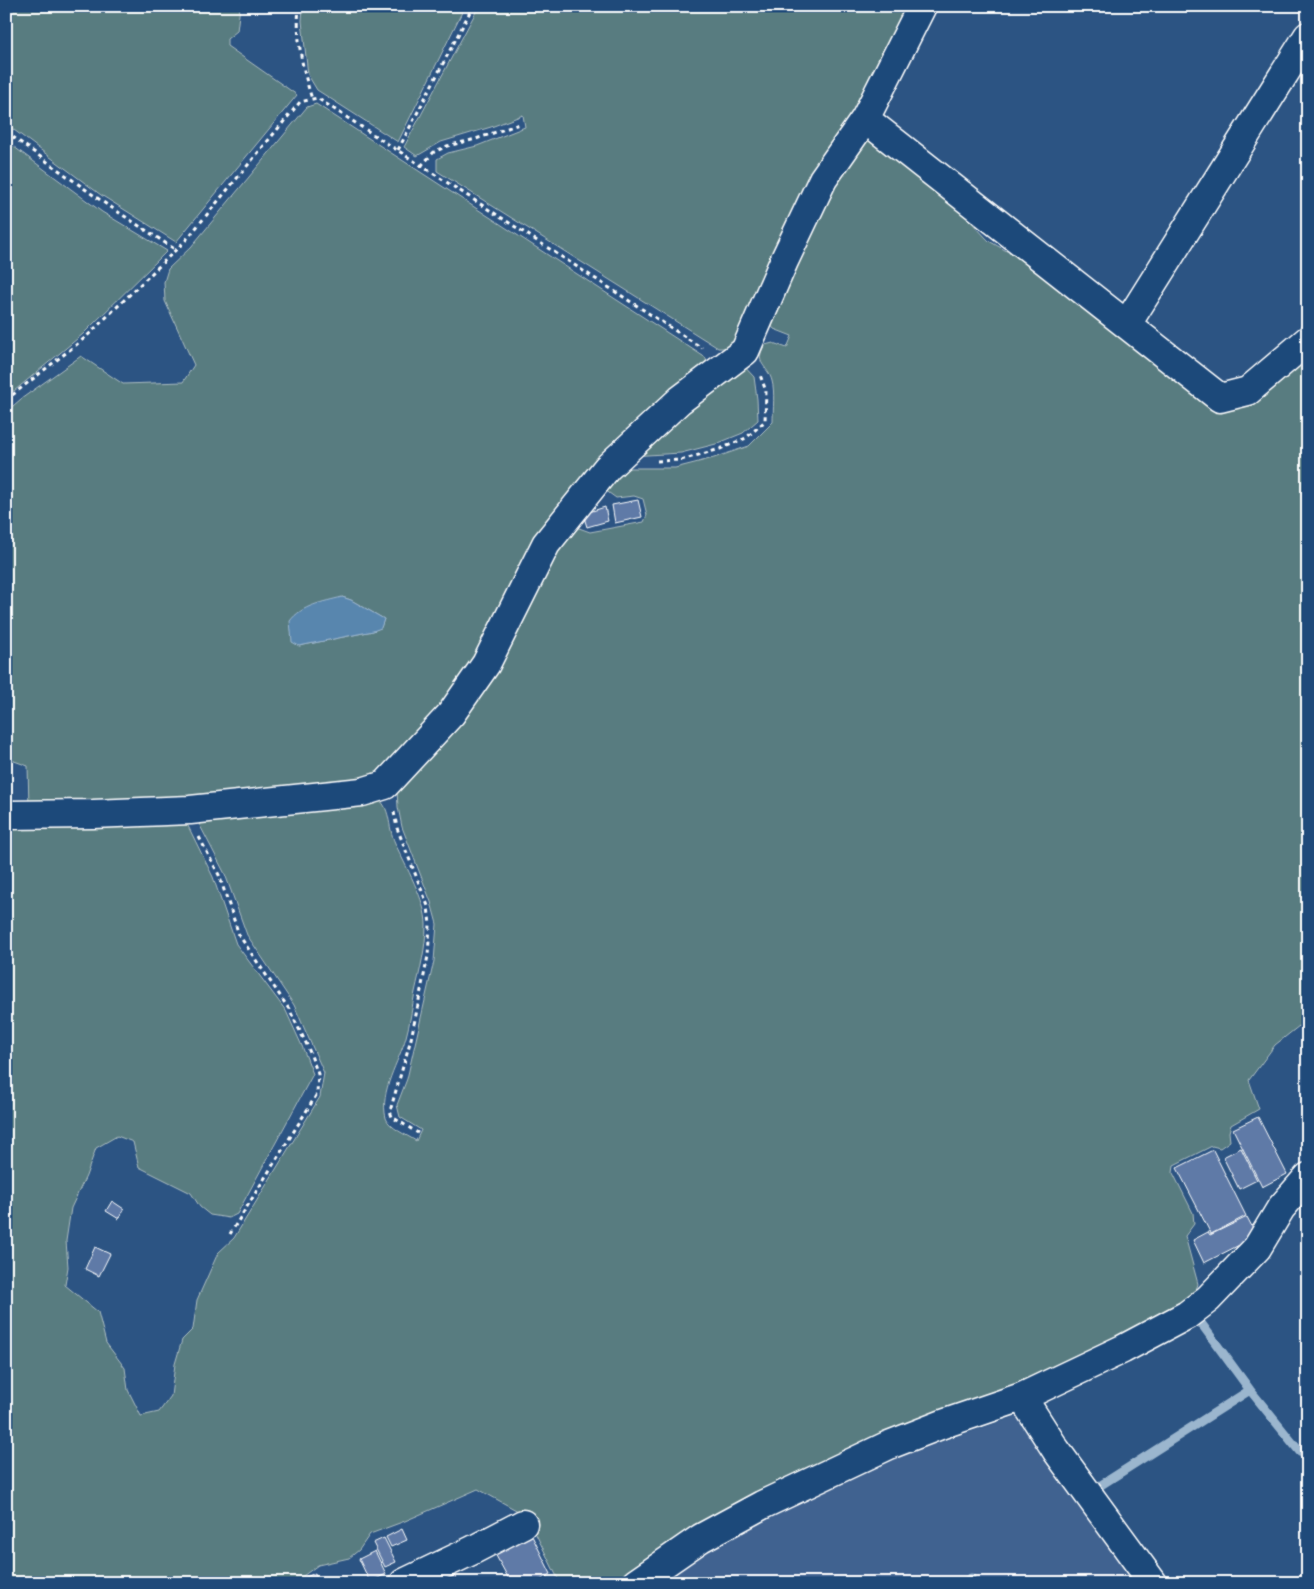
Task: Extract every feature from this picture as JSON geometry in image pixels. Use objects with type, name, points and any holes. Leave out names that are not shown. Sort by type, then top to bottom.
[{"type":"street","points":[[6,815],[184,810],[362,792],[385,785],[452,714],[486,664],[546,544],[607,468],[680,400],[735,359],[823,179],[865,119],[922,6]]},
{"type":"street","points":[[1127,324],[1308,36]]},
{"type":"street","points":[[865,119],[1220,398],[1248,391],[1308,340]]},
{"type":"street","points":[[636,1583],[701,1538],[762,1505],[889,1445],[1022,1396],[1139,1341],[1187,1316],[1208,1299],[1257,1248],[1281,1208],[1308,1177]]},
{"type":"street","points":[[1022,1396],[1056,1450],[1153,1583]]},
{"type":"street","points":[[404,1583],[471,1552],[523,1524]]},
{"type":"path","points":[[299,6],[297,25],[299,49],[303,72],[312,99]]},
{"type":"path","points":[[398,150],[473,6]]},
{"type":"path","points":[[6,400],[86,337],[176,250],[300,102],[317,98],[715,356],[735,359],[760,374],[766,391],[765,421],[746,438],[720,449],[681,460],[615,460]]},
{"type":"path","points":[[421,166],[434,152],[447,146],[476,139],[522,123]]},
{"type":"path","points":[[6,132],[103,202],[176,250]]},
{"type":"path","points":[[385,785],[391,799],[396,828],[428,906],[430,925],[428,956],[412,1039],[390,1111],[392,1117],[418,1134]]},
{"type":"path","points":[[184,810],[219,875],[239,935],[289,1009],[307,1045],[318,1074],[317,1094],[230,1234]]},
{"type":"shaded area","points":[[342,597],[351,600],[384,619],[381,628],[299,646],[292,642],[290,621],[295,616],[313,605]]},
{"type":"shaded area","points":[[1020,1415],[1140,1583],[623,1583],[698,1529],[745,1508]]},
{"type":"green space","points":[[6,6],[240,6],[237,31],[227,39],[227,46],[297,95],[176,242],[101,195],[6,124]]},
{"type":"green space","points":[[303,6],[465,6],[398,142],[317,90],[308,75],[302,21]]},
{"type":"green space","points":[[479,6],[913,6],[747,323],[728,348],[718,348],[437,171],[437,159],[448,153],[477,146],[525,127],[523,115],[441,142],[417,156],[404,147]]},
{"type":"green space","points":[[316,104],[706,358],[707,370],[604,461],[495,634],[402,759],[361,785],[29,807],[28,766],[6,758],[6,412],[81,356],[123,384],[183,382],[194,365],[165,301],[164,282],[168,269],[191,247],[307,107]],"holes":[[[342,597],[351,600],[384,619],[381,627],[373,631],[299,646]]]},
{"type":"green space","points":[[869,133],[959,209],[989,241],[1040,270],[1213,400],[1308,355],[1308,1022],[1304,1022],[1275,1045],[1249,1080],[1259,1109],[1231,1125],[1229,1132],[1230,1141],[1220,1148],[1212,1146],[1174,1165],[1173,1173],[1193,1213],[1194,1224],[1185,1236],[1198,1284],[1195,1293],[1172,1315],[698,1526],[618,1583],[560,1583],[527,1516],[478,1489],[370,1534],[359,1550],[349,1558],[318,1565],[303,1576],[303,1583],[6,1583],[6,821],[173,815],[188,826],[213,877],[236,944],[286,1011],[313,1074],[237,1214],[229,1218],[210,1215],[200,1207],[191,1193],[139,1167],[133,1142],[117,1136],[96,1148],[86,1176],[71,1208],[66,1241],[68,1267],[65,1285],[98,1312],[106,1343],[125,1368],[128,1390],[141,1416],[159,1412],[171,1396],[175,1364],[182,1340],[193,1329],[197,1300],[218,1253],[234,1238],[320,1097],[324,1073],[294,1005],[247,935],[225,874],[194,814],[375,796],[380,800],[387,811],[395,843],[419,894],[425,915],[426,933],[424,950],[409,1026],[385,1097],[386,1118],[388,1122],[416,1141],[421,1130],[400,1117],[397,1105],[407,1079],[434,961],[437,924],[431,902],[402,827],[397,790],[569,527],[590,532],[644,522],[647,515],[643,499],[634,496],[616,498],[605,490],[604,480],[626,468],[675,468],[714,458],[749,446],[773,422],[773,385],[760,356],[765,345],[773,343],[787,348],[792,336],[774,329],[770,324],[828,187]]},
{"type":"green space","points":[[6,141],[102,212],[167,251],[83,334],[14,391],[6,388]]},
{"type":"green space","points":[[741,363],[754,377],[758,420],[743,433],[716,444],[681,453],[631,456]]},
{"type":"building","points":[[638,500],[642,517],[615,523],[612,505]]},
{"type":"building","points":[[605,507],[608,521],[587,527],[583,514]]},
{"type":"building","points":[[1258,1117],[1287,1174],[1262,1187],[1233,1129]]},
{"type":"building","points":[[1241,1148],[1257,1180],[1239,1189],[1223,1157]]},
{"type":"building","points":[[1213,1150],[1246,1216],[1211,1234],[1177,1168]]},
{"type":"building","points":[[112,1201],[124,1209],[119,1219],[106,1211]]},
{"type":"building","points":[[1247,1217],[1257,1236],[1204,1263],[1193,1240],[1208,1232],[1210,1235]]},
{"type":"building","points":[[95,1247],[110,1254],[99,1276],[85,1269]]},
{"type":"building","points":[[402,1529],[407,1540],[391,1547],[386,1537]]},
{"type":"building","points":[[530,1532],[551,1574],[534,1583],[511,1583],[494,1552]]},
{"type":"building","points":[[384,1538],[396,1562],[385,1567],[373,1543]]},
{"type":"building","points":[[375,1551],[386,1574],[370,1582],[359,1559]]},
{"type":"building","points":[[451,1570],[456,1578],[450,1582],[445,1573]]},
{"type":"building","points":[[315,1573],[318,1583],[306,1583],[304,1578]]},
{"type":"waterway","points":[[1198,1319],[1250,1390],[1300,1452],[1308,1447]]},
{"type":"waterway","points":[[1101,1485],[1250,1390]]},
{"type":"waterway","points":[[964,1583],[971,1578]]}]
